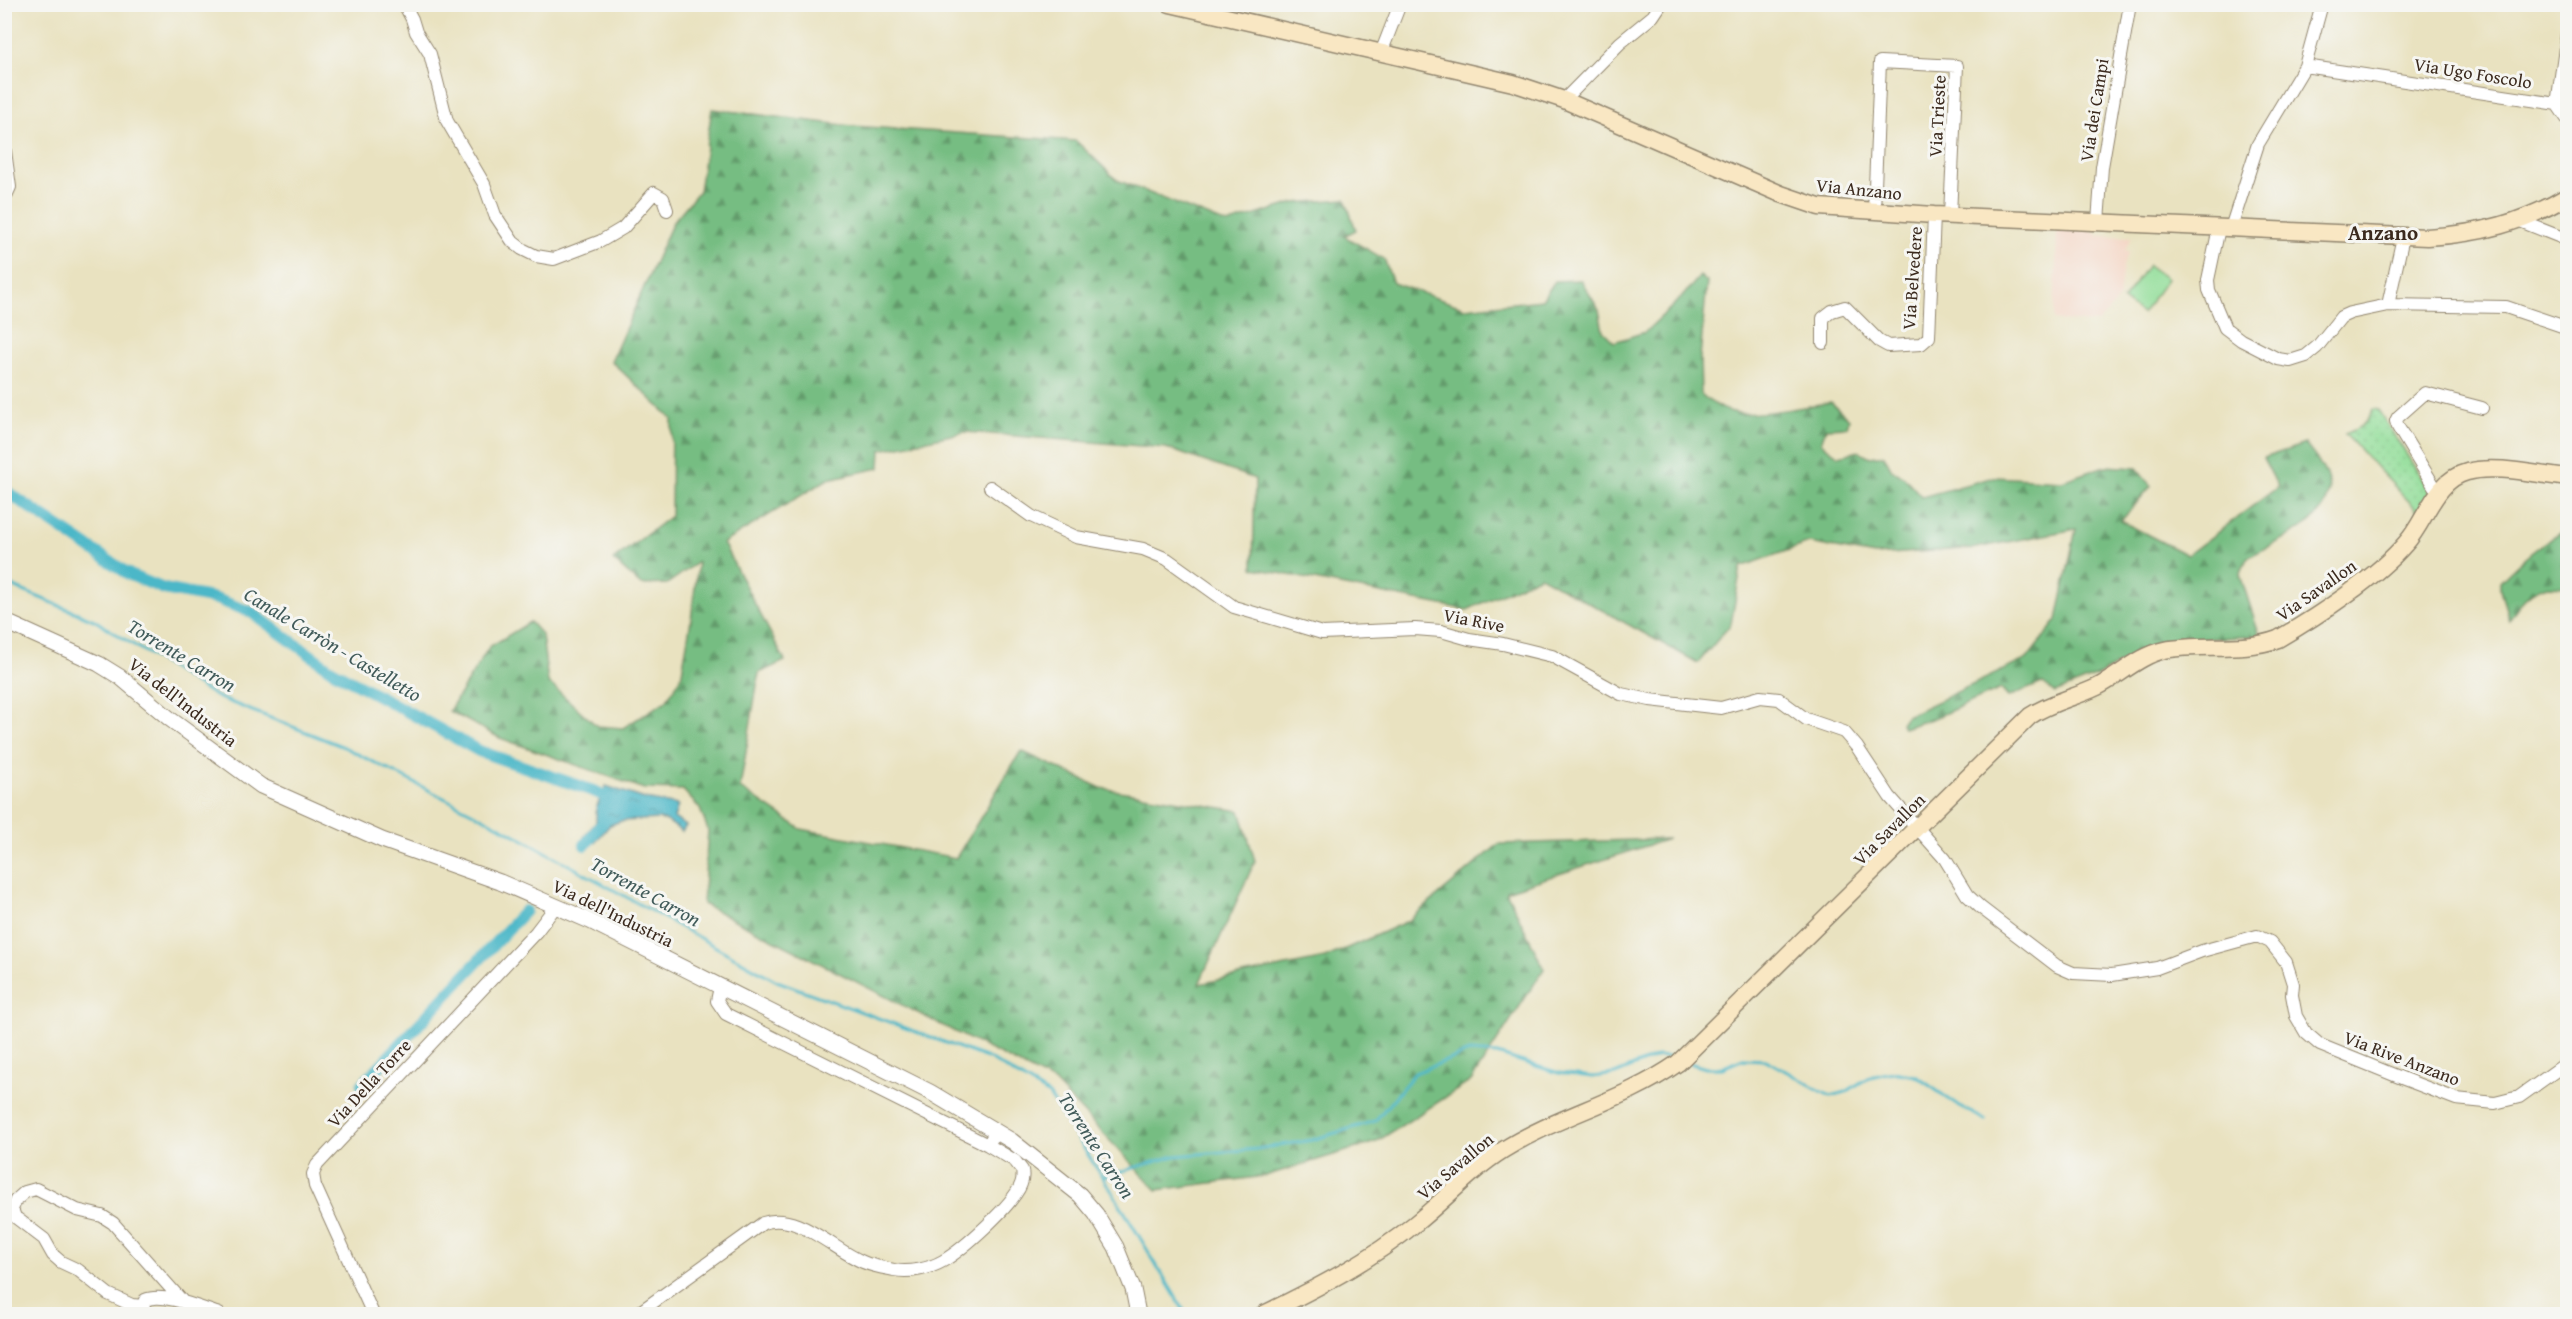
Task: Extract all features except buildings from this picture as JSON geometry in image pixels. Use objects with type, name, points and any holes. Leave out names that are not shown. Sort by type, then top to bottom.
[{"type":"main road","name":"Via Anzano","points":[[1170,4],[1219,10],[1381,53],[1514,83],[1564,100],[1796,200],[1820,207],[1874,212],[2403,237],[2462,235],[2491,230],[2520,221],[2568,196]]},
{"type":"main road","name":"Via Savallon","points":[[1264,1314],[1330,1280],[1389,1244],[1418,1222],[1488,1159],[1523,1137],[1636,1089],[1655,1079],[1682,1059],[2030,716],[2043,707],[2092,689],[2162,651],[2266,644],[2296,629],[2389,562],[2409,541],[2440,491],[2452,480],[2467,472],[2489,470],[2568,477]]},
{"type":"street","points":[[404,4],[416,32],[430,54],[444,110],[454,135],[484,184],[495,215],[513,242],[536,256],[554,259],[601,241],[629,223],[654,194],[663,198],[667,210]]},
{"type":"street","points":[[1381,53],[1400,4]]},
{"type":"street","points":[[1564,100],[1620,43],[1653,16],[1661,4]]},
{"type":"street","name":"Via dei Campi","points":[[2098,222],[2102,167],[2130,4]]},
{"type":"street","points":[[2322,4],[2305,66],[2258,144],[2225,228],[2208,280],[2209,290],[2225,327],[2241,340],[2278,358],[2290,361],[2306,356],[2317,347],[2341,317],[2388,305],[2506,307],[2568,328]]},
{"type":"street","points":[[2568,26],[2557,104],[2568,120]]},
{"type":"street","name":"Via Trieste","points":[[1874,212],[1880,62],[1957,66],[1942,215]]},
{"type":"street","name":"Via Ugo Foscolo","points":[[2305,66],[2557,104]]},
{"type":"street","points":[[4,144],[10,187],[4,200]]},
{"type":"street","name":"Via Belvedere","points":[[1822,343],[1823,318],[1832,310],[1845,307],[1879,341],[1888,346],[1921,344],[1929,337],[1942,215]]},
{"type":"street","points":[[2520,221],[2568,240]]},
{"type":"street","points":[[2388,305],[2403,237]]},
{"type":"street","points":[[2440,491],[2434,486],[2398,427],[2396,422],[2398,417],[2425,393],[2482,408]]},
{"type":"street","name":"Via Rive","points":[[990,487],[1031,516],[1076,537],[1143,549],[1167,560],[1233,607],[1322,633],[1415,629],[1441,631],[1552,656],[1611,689],[1650,700],[1721,708],[1760,697],[1779,699],[1806,719],[1844,732],[1857,747],[1890,797],[1945,859],[1967,895],[2057,966],[2073,973],[2112,975],[2145,970],[2257,936],[2270,942],[2291,973],[2296,1016],[2306,1033],[2320,1045]]},
{"type":"street","name":"Via dell'Industria","points":[[4,621],[99,664],[120,677],[170,719],[261,786],[382,840],[500,882],[591,921],[930,1092],[992,1138],[1012,1141],[1080,1195],[1096,1214],[1116,1247],[1133,1289],[1138,1314]]},
{"type":"street","name":"Via Della Torre","points":[[373,1314],[315,1186],[313,1174],[317,1165],[536,932],[556,906]]},
{"type":"street","points":[[637,1314],[763,1222],[774,1219],[793,1223],[864,1263],[897,1271],[928,1268],[943,1261],[964,1246],[1007,1204],[1022,1184],[1022,1170],[992,1138],[726,1014],[717,1001],[720,987]]},
{"type":"street","name":"Via Rive Anzano","points":[[2320,1045],[2456,1099],[2495,1103],[2519,1097],[2568,1062]]},
{"type":"street","points":[[183,1302],[113,1223],[102,1216],[77,1210],[36,1189],[25,1192],[16,1200],[12,1209],[15,1217],[44,1239],[53,1256],[78,1270],[108,1294],[145,1310],[145,1300],[153,1296],[183,1302],[219,1314]]},
{"type":"shaded area","points":[[2057,229],[2093,231],[2098,236],[2132,237],[2125,250],[2129,252],[2123,266],[2119,298],[2098,323],[2054,320]]},
{"type":"green space","points":[[712,109],[852,126],[1076,141],[1117,180],[1227,224],[1294,203],[1345,199],[1356,230],[1344,236],[1384,259],[1393,283],[1465,308],[1542,300],[1555,281],[1581,280],[1599,310],[1603,331],[1614,342],[1645,332],[1681,298],[1700,276],[1707,282],[1700,358],[1701,394],[1723,408],[1746,414],[1831,402],[1849,419],[1847,427],[1826,428],[1821,443],[1839,456],[1859,451],[1870,457],[1884,455],[1892,470],[1904,477],[1922,497],[1994,477],[2062,481],[2105,466],[2137,468],[2151,486],[2121,521],[2187,555],[2278,487],[2263,458],[2305,444],[2324,471],[2329,487],[2326,501],[2318,514],[2306,525],[2247,558],[2240,575],[2260,636],[2162,641],[2100,675],[2055,693],[2042,683],[2008,697],[2001,689],[1934,718],[1903,728],[1901,723],[1906,716],[2027,659],[2057,620],[2076,529],[1976,548],[1875,555],[1809,543],[1741,567],[1731,624],[1698,663],[1540,576],[1467,610],[1253,568],[1255,479],[1166,448],[965,432],[881,450],[880,468],[828,479],[723,543],[785,661],[759,673],[740,788],[801,829],[956,858],[1021,751],[1101,788],[1240,811],[1255,861],[1199,984],[1325,958],[1408,921],[1499,844],[1668,839],[1506,891],[1544,969],[1471,1081],[1376,1142],[1265,1176],[1157,1190],[1054,1082],[703,904],[708,830],[700,809],[683,790],[644,789],[500,738],[449,711],[489,647],[530,622],[542,635],[548,682],[597,726],[623,728],[666,701],[681,678],[698,562],[667,584],[641,585],[613,560],[671,516],[672,419],[611,361],[673,222],[699,191]]},
{"type":"green space","points":[[2148,265],[2167,279],[2142,314],[2123,300]]},
{"type":"green space","points":[[2373,409],[2378,410],[2430,491],[2419,512],[2345,434],[2362,425],[2369,418]]},
{"type":"green space","points":[[2567,529],[2567,587],[2548,586],[2536,590],[2520,604],[2509,620],[2500,582],[2532,552]]},
{"type":"water","points":[[606,786],[645,799],[678,805],[674,818],[686,826],[682,832],[667,821],[659,819],[621,821],[610,825],[595,842],[584,837],[596,822],[596,808]]},
{"type":"waterway","name":"Canale Carròn - Castelletto","points":[[4,490],[130,575],[164,589],[216,599],[251,612],[330,669],[479,751],[596,792],[615,801]]},
{"type":"waterway","name":"Torrente Carron","points":[[4,583],[94,620],[217,697],[344,747],[499,826],[777,981],[990,1059],[1049,1095],[1113,1193],[1186,1314]]},
{"type":"waterway","points":[[585,845],[599,827]]},
{"type":"waterway","points":[[362,1085],[525,911]]},
{"type":"waterway","points":[[1102,1177],[1175,1156],[1257,1149],[1312,1140],[1375,1121],[1415,1073],[1469,1052],[1497,1054],[1559,1073],[1593,1077],[1615,1074],[1658,1056],[1674,1058]]},
{"type":"waterway","points":[[1686,1062],[1706,1068],[1722,1068],[1743,1059],[1766,1060],[1830,1096],[1846,1092],[1869,1077],[1893,1072],[1916,1076],[1960,1107],[1986,1120]]},
{"type":"district","name":"Anzano","points":[[2383,232]]}]
